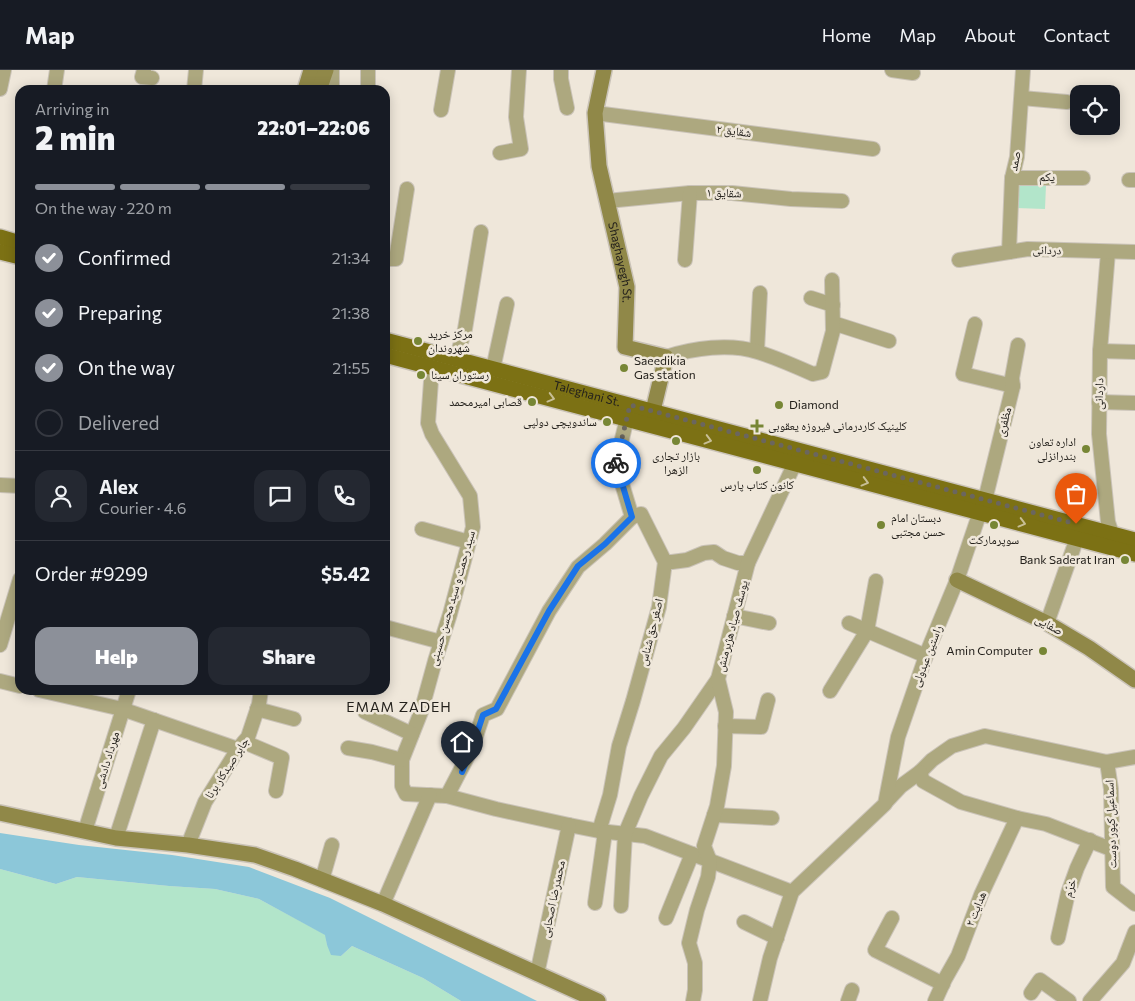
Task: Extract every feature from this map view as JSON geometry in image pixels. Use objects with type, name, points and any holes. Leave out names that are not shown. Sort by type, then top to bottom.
[{"type":"main road","points":[[0,238],[15,242]]},
{"type":"main road","points":[[0,252],[15,256]]},
{"type":"main road","name":"Taleghani St.","points":[[390,341],[493,369],[629,412],[983,506],[1077,538],[1135,554]]},
{"type":"main road","name":"Taleghani St.","points":[[390,356],[629,412]]},
{"type":"main road","name":"Taleghani St.","points":[[651,418],[795,463],[1135,540]]},
{"type":"street","points":[[0,89],[4,70]]},
{"type":"street","points":[[55,85],[57,70]]},
{"type":"street","points":[[194,85],[196,70]]},
{"type":"street","points":[[307,85],[312,70]]},
{"type":"street","points":[[322,85],[326,70]]},
{"type":"street","points":[[332,70],[332,85]]},
{"type":"street","points":[[368,70],[368,85]]},
{"type":"street","points":[[441,110],[448,70]]},
{"type":"street","points":[[500,153],[521,149],[516,117],[519,70]]},
{"type":"street","points":[[561,70],[567,108]]},
{"type":"street","name":"Shaghayegh St.","points":[[604,70],[596,113],[599,166],[627,287],[625,347],[666,357]]},
{"type":"street","points":[[892,70],[913,73]]},
{"type":"street","name":"صمد","points":[[1009,252],[1012,178],[1017,156],[1023,70]]},
{"type":"street","points":[[1022,98],[1067,102]]},
{"type":"street","name":"شقایق ۲","points":[[596,113],[873,149]]},
{"type":"street","name":"یکم","points":[[1012,178],[1083,178]]},
{"type":"street","points":[[390,260],[396,259],[407,189]]},
{"type":"street","points":[[685,260],[690,192]]},
{"type":"street","name":"شقایق ۱","points":[[607,201],[690,192],[732,192],[792,199],[842,201]]},
{"type":"street","points":[[456,359],[465,329],[481,232]]},
{"type":"street","name":"دردانی","points":[[959,260],[1028,249],[1135,252]]},
{"type":"street","name":"داردانی","points":[[1108,252],[1100,351],[1098,434],[1108,522],[1112,534]]},
{"type":"street","points":[[651,418],[666,357],[687,350],[710,348],[739,349],[757,352],[813,374],[822,372],[833,332],[832,280]]},
{"type":"street","points":[[757,352],[760,293]]},
{"type":"street","points":[[811,298],[833,305]]},
{"type":"street","points":[[493,369],[506,304]]},
{"type":"street","points":[[833,322],[889,341]]},
{"type":"street","points":[[975,324],[963,374],[1013,386]]},
{"type":"street","name":"مظفری","points":[[983,506],[1013,386],[1012,378],[1018,345]]},
{"type":"street","points":[[1100,351],[1135,352]]},
{"type":"street","name":"سید رحمت و سید محسن حسینی","points":[[432,367],[428,423],[432,434],[470,496],[473,527],[421,712],[402,760],[402,786],[406,794],[447,796],[496,809],[602,832],[645,836],[792,892]]},
{"type":"street","points":[[1099,402],[1135,403]]},
{"type":"street","points":[[629,412],[616,464],[632,517]]},
{"type":"street","name":"یوسف صیاد هژبرمنش","points":[[693,1001],[696,990],[696,963],[689,943],[708,877],[710,861],[704,846],[714,815],[724,766],[726,712],[718,679],[748,564],[795,463]]},
{"type":"street","points":[[0,485],[15,486]]},
{"type":"street","name":"راستین عبدولی","points":[[885,804],[898,737],[926,656],[958,580],[983,506]]},
{"type":"street","points":[[447,796],[472,748],[483,715],[496,709],[549,611],[578,566],[605,544],[632,517],[640,514],[665,562],[687,560],[704,553],[714,552],[723,558],[748,564]]},
{"type":"street","points":[[422,529],[469,542]]},
{"type":"street","points":[[1047,623],[1077,538]]},
{"type":"street","name":"اصغر حق شناس","points":[[594,903],[602,832],[619,746],[659,608],[665,562]]},
{"type":"street","name":"صفایی","points":[[958,580],[1047,623],[1135,680]]},
{"type":"street","points":[[830,691],[867,631],[876,581]]},
{"type":"street","points":[[0,645],[15,596]]},
{"type":"street","points":[[734,616],[769,623]]},
{"type":"street","points":[[849,623],[926,656]]},
{"type":"street","points":[[390,628],[441,642]]},
{"type":"street","points":[[621,906],[625,834],[641,796],[661,756],[684,728],[718,679]]},
{"type":"street","points":[[0,681],[15,685]]},
{"type":"street","points":[[61,695],[122,709],[282,758],[276,791]]},
{"type":"street","name":"مهرداد دادشی","points":[[85,831],[126,695]]},
{"type":"street","name":"جابر صیدکار برنا","points":[[188,845],[205,802],[248,737],[258,708],[260,695]]},
{"type":"street","points":[[726,726],[760,727],[768,700]]},
{"type":"street","points":[[258,708],[294,719]]},
{"type":"street","points":[[366,712],[412,734]]},
{"type":"street","points":[[116,838],[154,720]]},
{"type":"street","points":[[760,1001],[792,892],[885,804],[901,786],[952,746],[985,736],[1107,762]]},
{"type":"street","points":[[348,748],[402,760]]},
{"type":"street","name":"اسماعیل کپور دوست","points":[[1135,757],[1107,762],[1110,789],[1113,887],[1135,904]]},
{"type":"street","points":[[920,772],[922,781],[961,802],[1046,824],[1111,849]]},
{"type":"street","points":[[383,904],[430,796]]},
{"type":"street","points":[[0,813],[116,838],[188,845],[255,856],[383,904],[598,1001]]},
{"type":"street","points":[[714,815],[772,818]]},
{"type":"street","name":"هدایت ۲","points":[[935,1001],[958,956],[981,895],[1017,818]]},
{"type":"street","name":"محمدرضا اصحابی","points":[[537,974],[569,825]]},
{"type":"street","name":"خرّم","points":[[1058,938],[1068,892],[1090,840]]},
{"type":"street","points":[[322,880],[332,845]]},
{"type":"street","points":[[666,918],[692,854]]},
{"type":"street","points":[[892,918],[875,950],[943,984]]},
{"type":"street","points":[[744,922],[777,938]]},
{"type":"street","points":[[1090,1001],[1123,963],[1135,932]]},
{"type":"street","points":[[1032,993],[1040,980],[1069,1001]]},
{"type":"green space","points":[[1016,184],[1046,185],[1045,209],[1015,208]]},
{"type":"green space","points":[[0,869],[56,884],[77,877],[215,889],[259,899],[326,935],[327,945],[341,956],[352,946],[423,978],[461,1001],[0,1001]]},
{"type":"water","points":[[0,833],[249,867],[330,898],[537,1001],[461,1001],[423,978],[352,946],[341,956],[331,955],[325,935],[259,899],[215,889],[77,877],[56,884],[0,869]]},
{"type":"way so far","points":[[616,463],[630,405],[1076,524]]},
{"type":"place","name":"مرکز خرید شهروندان","points":[[418,341]]},
{"type":"place","name":"Saeedikia Gas station","points":[[624,368]]},
{"type":"place","name":"رستوران سینا","points":[[421,375]]},
{"type":"place","name":"قصابی امیرمحمد","points":[[532,402]]},
{"type":"place","name":"Diamond","points":[[779,405]]},
{"type":"place","name":"ساندویچی دولپی","points":[[607,422]]},
{"type":"place","name":"کلینیک کاردرمانی فیروزه یعقوبی","points":[[757,426]]},
{"type":"place","name":"بازار تجاری الزهرا","points":[[676,441]]},
{"type":"place","name":"اداره تعاون بندرانزلی","points":[[1086,449]]},
{"type":"place","name":"کانون کتاب پارس","points":[[757,470]]},
{"type":"place","name":"دبستان امام حسن مجتبی","points":[[881,525]]},
{"type":"place","name":"سوپرمارکت","points":[[994,525]]},
{"type":"place","name":"Bank Saderat Iran","points":[[1125,560]]},
{"type":"place","name":"Amin Computer","points":[[1043,651]]},
{"type":"district","name":"EMAM ZADEH","points":[[399,707]]},
{"type":"route","points":[[462,772],[483,715],[496,709],[549,611],[578,566],[605,544],[632,517],[616,463]]}]
